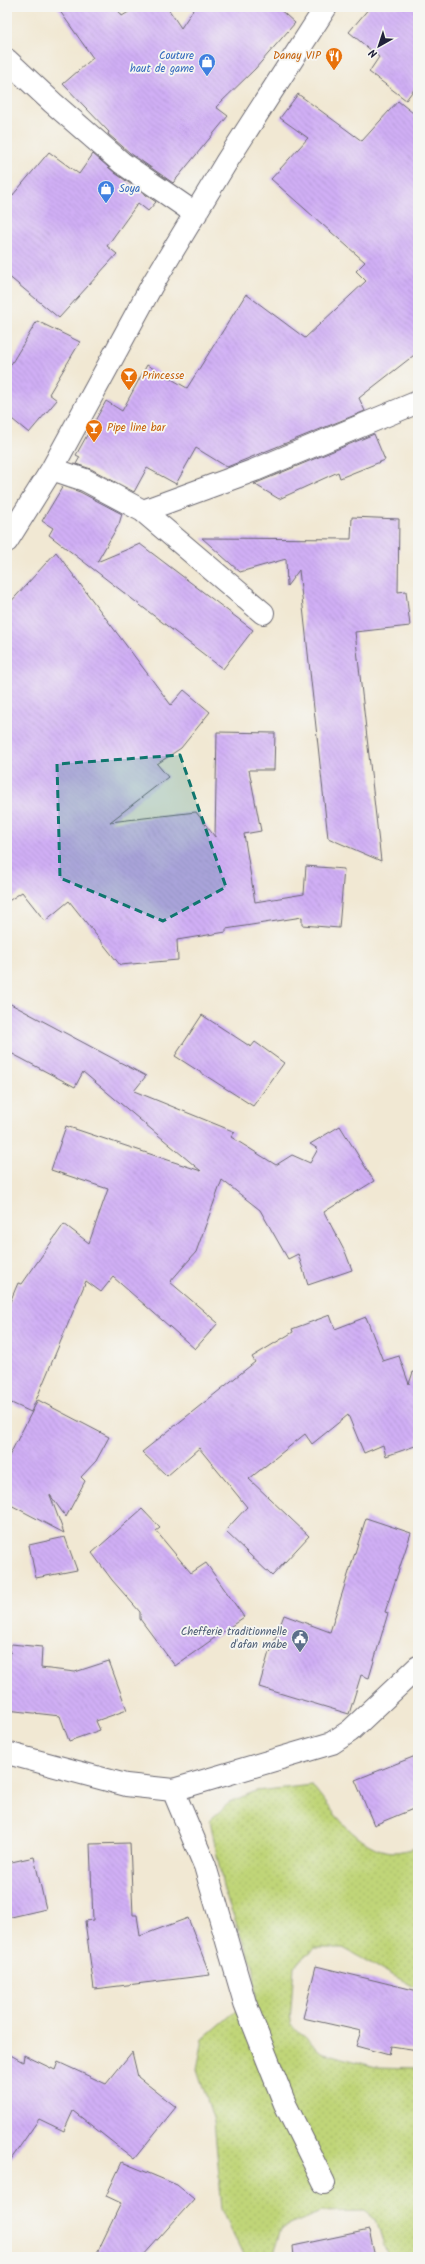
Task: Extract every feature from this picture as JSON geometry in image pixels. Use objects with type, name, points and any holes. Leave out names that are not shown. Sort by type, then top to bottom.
[{"type":"street","points":[[7,541],[52,469],[152,285],[227,161],[326,7]]},
{"type":"street","points":[[7,60],[53,103],[122,163],[196,214]]},
{"type":"street","points":[[143,511],[255,470],[418,402]]},
{"type":"street","points":[[52,469],[85,480],[143,511],[263,613]]},
{"type":"street","points":[[7,1752],[126,1785],[173,1790],[332,1743],[350,1731],[418,1667]]},
{"type":"street","points":[[173,1790],[204,1866],[245,2003],[285,2104],[324,2183]]},
{"type":"highlighted area","points":[[180,755],[226,887],[163,921],[60,878],[57,764]]},
{"type":"green space","points":[[312,1785],[337,1816],[357,1837],[381,1850],[399,1852],[418,1848],[418,1989],[343,1948],[315,1948],[294,1966],[290,2023],[321,2052],[376,2067],[418,2068],[418,2257],[388,2257],[376,2220],[365,2211],[320,2212],[281,2229],[272,2257],[244,2257],[222,2209],[214,2121],[197,2069],[203,2039],[245,2003],[255,1998],[254,1969],[224,1891],[210,1820],[230,1802],[256,1791]]},
{"type":"building","points":[[57,7],[116,7],[122,16],[137,7],[167,7],[181,28],[195,7],[277,7],[295,23],[255,69],[216,107],[228,116],[173,183],[130,153],[108,134],[109,132],[63,84],[93,58]]},
{"type":"building","points":[[370,7],[418,7],[418,84],[406,100],[369,72],[379,57],[349,32]]},
{"type":"building","points":[[298,94],[362,141],[398,101],[418,117],[418,352],[359,398],[365,411],[227,467],[196,448],[176,484],[147,468],[134,492],[91,469],[76,464],[80,457],[76,455],[106,401],[122,411],[147,365],[187,388],[246,294],[305,338],[366,281],[356,271],[365,262],[271,179],[308,138],[280,118]]},
{"type":"building","points":[[49,152],[79,174],[93,154],[115,173],[156,202],[148,211],[138,203],[107,246],[117,254],[59,318],[7,275],[7,202]]},
{"type":"building","points":[[37,321],[80,342],[49,394],[57,400],[29,433],[7,415],[7,371]]},
{"type":"building","points":[[374,434],[385,460],[340,478],[338,472],[279,499],[254,484]]},
{"type":"building","points":[[63,486],[80,492],[122,514],[119,524],[97,562],[140,544],[253,630],[223,669],[49,535],[53,528],[42,521]]},
{"type":"building","points":[[352,517],[399,519],[398,592],[406,591],[410,626],[355,632],[381,861],[328,838],[299,570],[287,586],[286,559],[240,572],[202,538],[351,539]]},
{"type":"building","points":[[56,552],[171,705],[184,690],[210,712],[181,748],[157,764],[168,777],[110,822],[196,812],[215,837],[217,732],[275,733],[274,770],[249,770],[261,831],[244,834],[255,902],[304,894],[306,866],[344,869],[339,928],[302,925],[302,917],[226,929],[226,932],[177,940],[178,960],[120,965],[69,901],[45,921],[22,892],[7,902],[7,606]]},
{"type":"building","points":[[7,1002],[146,1076],[134,1091],[235,1132],[231,1137],[276,1165],[292,1155],[310,1163],[318,1149],[310,1144],[340,1126],[374,1181],[324,1212],[346,1254],[352,1270],[308,1285],[298,1254],[288,1259],[260,1210],[222,1180],[196,1252],[170,1282],[218,1323],[195,1349],[113,1277],[101,1292],[86,1281],[31,1412],[7,1401],[7,1309],[18,1283],[22,1284],[64,1224],[89,1243],[108,1189],[51,1170],[66,1126],[201,1171],[83,1072],[75,1087],[7,1051]]},
{"type":"building","points":[[202,1015],[251,1047],[255,1042],[284,1063],[253,1106],[175,1056]]},
{"type":"building","points":[[330,1315],[335,1329],[366,1317],[383,1361],[399,1356],[409,1384],[413,1372],[418,1373],[418,1445],[386,1456],[383,1445],[364,1453],[348,1415],[312,1444],[305,1434],[249,1479],[309,1536],[272,1576],[225,1531],[247,1507],[199,1448],[167,1476],[142,1452],[255,1362],[252,1357],[293,1332],[292,1329]]},
{"type":"building","points":[[38,1400],[109,1437],[96,1461],[81,1477],[85,1481],[66,1517],[50,1495],[64,1533],[7,1503],[7,1460]]},
{"type":"building","points":[[142,1509],[160,1528],[156,1531],[191,1573],[206,1563],[244,1617],[175,1666],[140,1619],[140,1612],[112,1580],[92,1553]]},
{"type":"building","points":[[366,1518],[411,1533],[385,1612],[388,1613],[369,1678],[361,1675],[349,1714],[259,1687],[269,1652],[270,1653],[284,1615],[330,1632]]},
{"type":"building","points":[[65,1537],[77,1570],[36,1578],[29,1545]]},
{"type":"building","points":[[11,1644],[42,1647],[41,1668],[75,1672],[109,1661],[127,1710],[96,1721],[100,1730],[69,1741],[60,1716],[7,1710],[7,1665],[9,1665]]},
{"type":"building","points":[[418,1755],[418,1807],[374,1825],[355,1780]]},
{"type":"building","points":[[130,1843],[133,1915],[137,1915],[140,1936],[188,1918],[210,1975],[94,1989],[85,1921],[93,1920],[90,1844]]},
{"type":"building","points":[[34,1857],[46,1909],[7,1918],[7,1863]]},
{"type":"building","points":[[316,1966],[418,1991],[418,2050],[391,2046],[389,2055],[356,2046],[361,2031],[303,2018]]},
{"type":"building","points":[[132,2052],[138,2077],[176,2107],[134,2159],[73,2111],[64,2131],[39,2119],[7,2165],[7,2053],[23,2062],[24,2055],[55,2070],[58,2062],[106,2084]]},
{"type":"building","points":[[122,2162],[177,2185],[194,2199],[142,2257],[95,2257],[121,2203],[106,2196]]},
{"type":"building","points":[[369,2230],[375,2257],[294,2257],[293,2246]]},
{"type":"place","name":"Danay VIP","points":[[334,71]]},
{"type":"place","name":"Couture haut de game","points":[[207,77]]},
{"type":"place","name":"Soya","points":[[106,204]]},
{"type":"place","name":"Princesse","points":[[129,391]]},
{"type":"place","name":"Pipe line bar","points":[[94,443]]},
{"type":"place","name":"Chefferie traditionnelle d'afan mabe","points":[[300,1653]]}]
